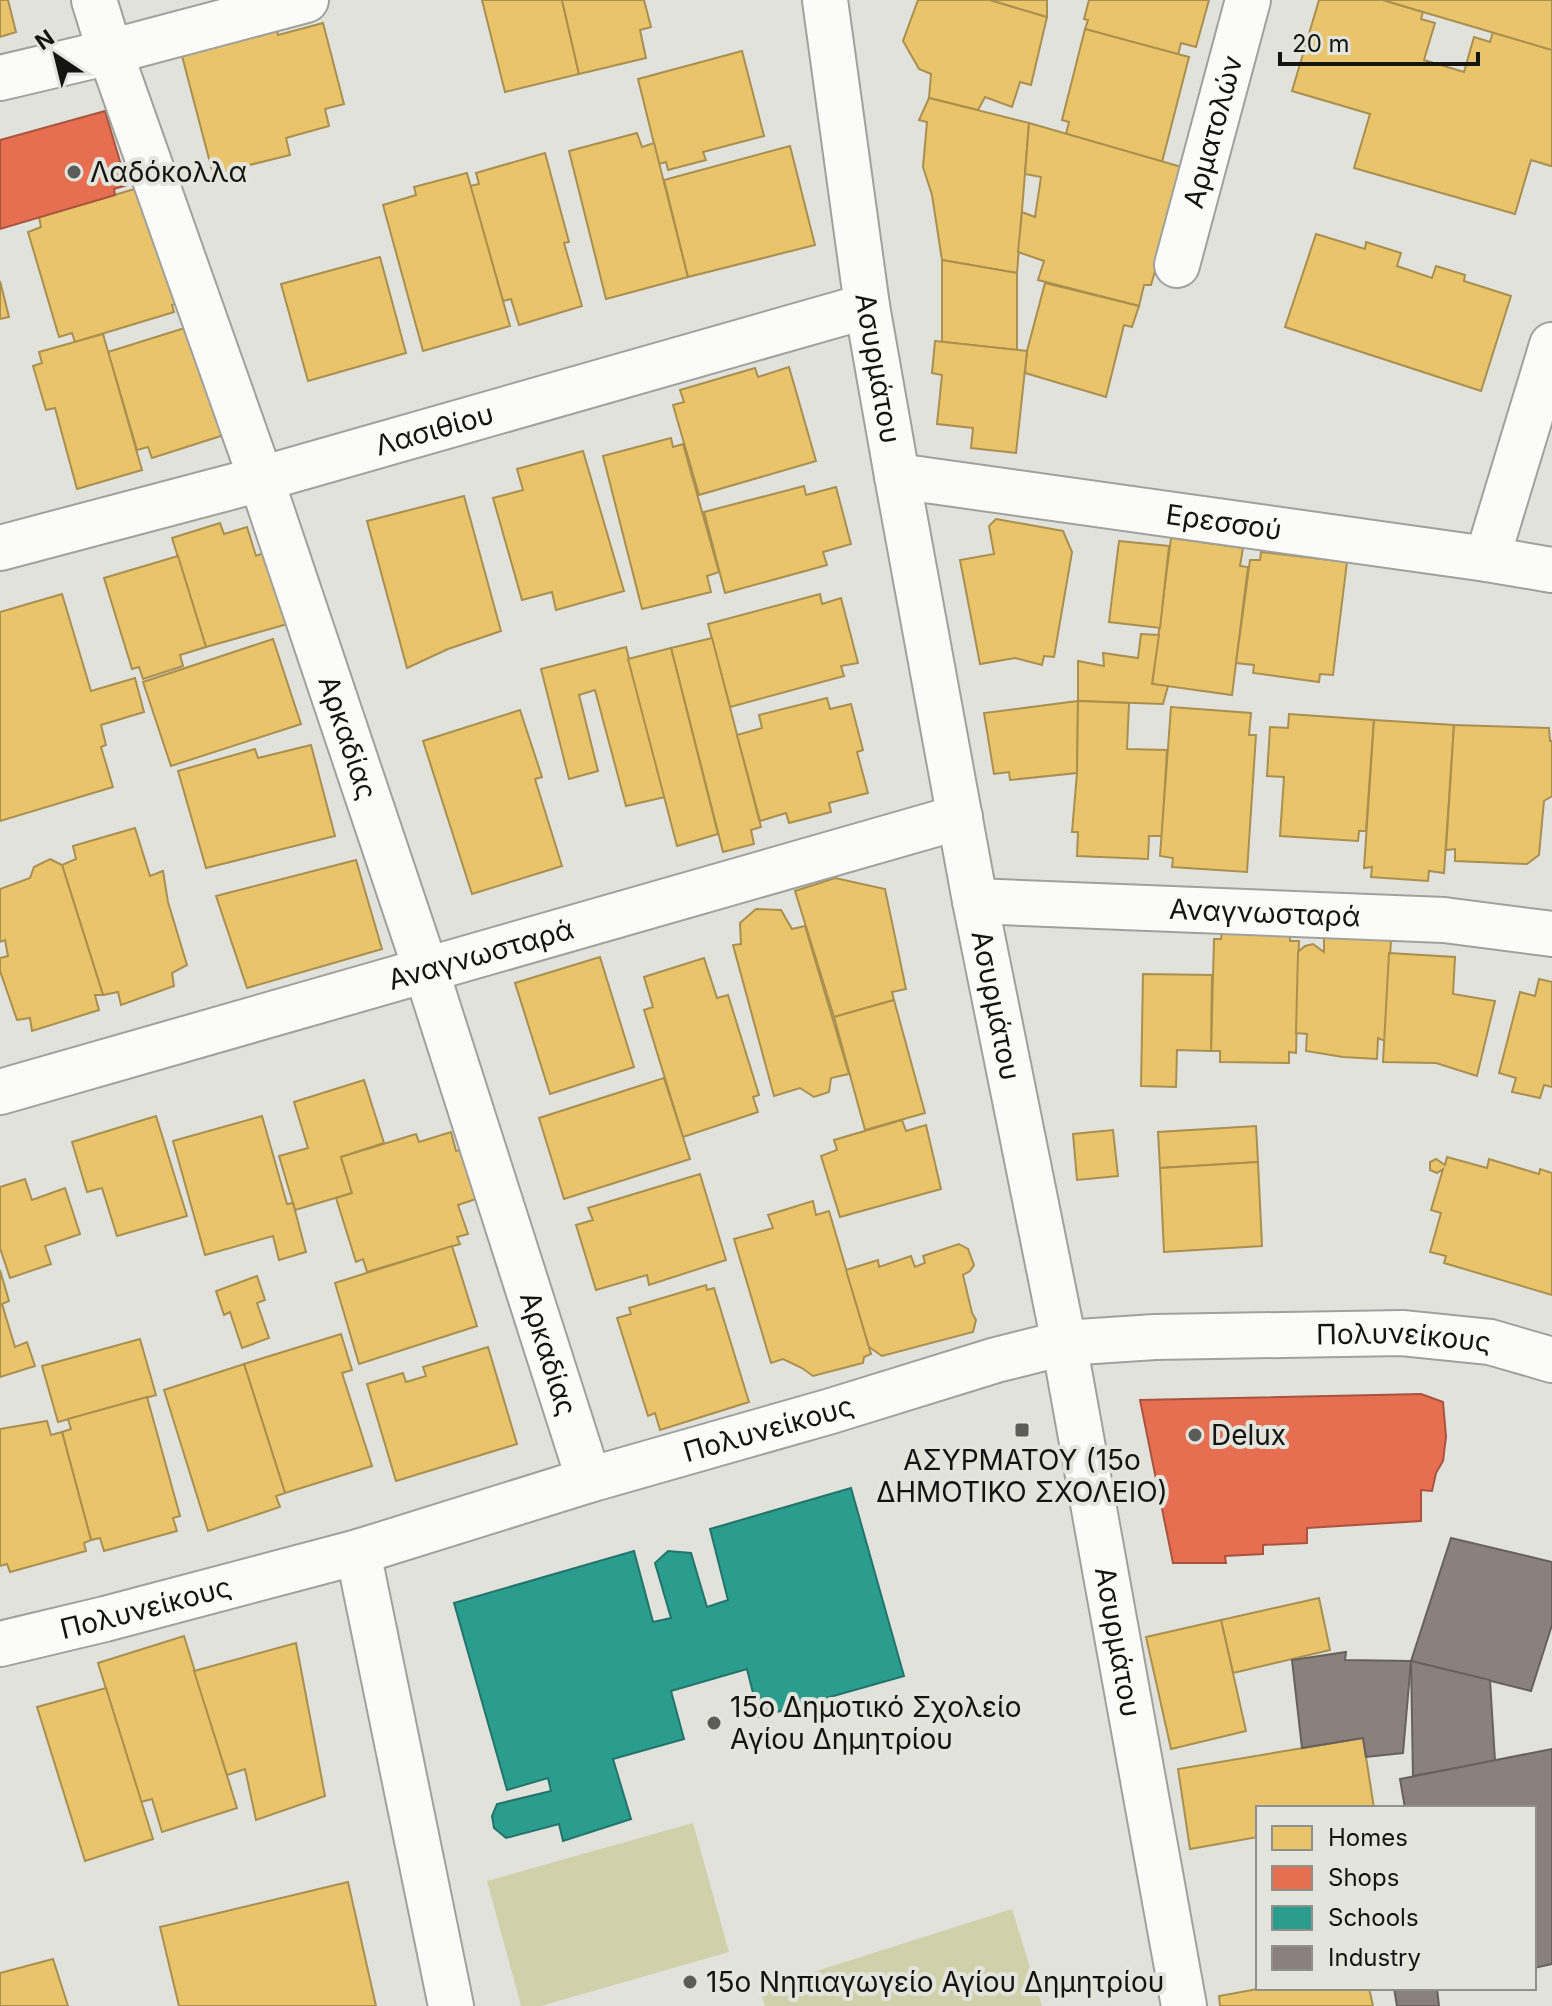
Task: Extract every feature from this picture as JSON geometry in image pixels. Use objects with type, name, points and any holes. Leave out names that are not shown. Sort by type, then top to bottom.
[{"type":"street","name":"Αρκαδίας","points":[[94,0],[261,479],[426,970],[589,1480]]},
{"type":"street","points":[[0,78],[306,0]]},
{"type":"street","name":"Ασυρμάτου","points":[[825,0],[867,306],[897,476],[975,901],[1064,1343],[1184,2006]]},
{"type":"street","name":"Αρματολών","points":[[1177,265],[1248,0]]},
{"type":"street","name":"Λασιθίου","points":[[0,548],[261,479],[867,306]]},
{"type":"street","points":[[1487,559],[1552,345]]},
{"type":"street","name":"Ερεσσού","points":[[897,476],[1552,570]]},
{"type":"street","name":"Αναγνωσταρά","points":[[0,1092],[960,817]]},
{"type":"street","name":"Αναγνωσταρά","points":[[975,901],[1444,920],[1552,934]]},
{"type":"street","name":"Πολυνείκους","points":[[0,1644],[358,1552],[589,1480],[996,1360],[1064,1343],[1155,1337],[1402,1333],[1490,1342],[1552,1360]]},
{"type":"street","points":[[358,1552],[451,2006]]},
{"type":"green space","points":[[693,1823],[729,1952],[541,2006],[521,2006],[487,1881]]},
{"type":"green space","points":[[1012,1909],[1042,2006],[765,2006],[760,1989]]},
{"type":"building: Homes","points":[[0,0],[8,0],[16,32],[0,37]]},
{"type":"building: Homes","points":[[482,0],[562,0],[579,74],[505,92]]},
{"type":"building: Homes","points":[[562,0],[644,0],[651,27],[640,30],[646,58],[579,74]]},
{"type":"building: Homes","points":[[918,0],[990,0],[1047,17],[1031,85],[1020,82],[1012,107],[985,97],[978,110],[929,98],[931,74],[919,69],[903,41]]},
{"type":"building: Homes","points":[[990,0],[1047,0],[1047,17]]},
{"type":"building: Homes","points":[[1089,0],[1209,0],[1196,47],[1181,43],[1178,55],[1085,29]]},
{"type":"building: Homes","points":[[1319,0],[1383,0],[1423,12],[1421,19],[1435,23],[1424,60],[1464,72],[1474,37],[1490,42],[1493,32],[1552,50],[1552,165],[1531,160],[1515,214],[1354,168],[1370,114],[1292,91]]},
{"type":"building: Homes","points":[[1383,0],[1552,0],[1552,50],[1423,12]]},
{"type":"building: Homes","points":[[323,23],[344,104],[325,109],[329,126],[286,138],[290,155],[213,174],[182,56],[277,31],[278,35]]},
{"type":"building: Homes","points":[[1085,29],[1189,57],[1162,162],[1066,134],[1069,122],[1062,120]]},
{"type":"building: Homes","points":[[742,51],[764,136],[703,152],[706,160],[668,170],[666,162],[659,164],[638,79]]},
{"type":"building: Homes","points":[[929,98],[1029,123],[1017,273],[942,260],[932,195],[923,167],[927,122],[919,120]]},
{"type":"building: Homes","points":[[1029,123],[1185,168],[1151,285],[1144,285],[1139,306],[1038,280],[1044,261],[1018,252],[1022,212],[1035,217],[1041,177],[1025,174]]},
{"type":"building: Homes","points":[[637,133],[642,147],[654,143],[688,277],[606,299],[569,151]]},
{"type":"building: Homes","points":[[790,146],[815,245],[688,277],[664,180]]},
{"type":"building: Homes","points":[[545,153],[569,242],[564,243],[582,306],[519,325],[511,299],[503,301],[470,186],[479,184],[476,173]]},
{"type":"building: Homes","points":[[467,173],[510,326],[423,351],[383,205],[416,195],[414,187]]},
{"type":"building: Homes","points":[[138,188],[181,303],[172,305],[174,312],[75,342],[72,333],[59,337],[28,232],[41,227],[39,217]]},
{"type":"building: Homes","points":[[1316,234],[1365,249],[1366,242],[1401,253],[1397,266],[1432,278],[1436,266],[1465,275],[1464,281],[1511,296],[1481,391],[1285,327]]},
{"type":"building: Homes","points":[[380,257],[406,353],[308,381],[281,284]]},
{"type":"building: Homes","points":[[942,260],[1017,273],[1017,350],[942,342]]},
{"type":"building: Homes","points":[[0,281],[9,317],[0,319]]},
{"type":"building: Homes","points":[[1045,283],[1139,306],[1132,327],[1124,325],[1106,397],[1025,373],[1027,351]]},
{"type":"building: Homes","points":[[191,326],[224,435],[152,458],[148,447],[137,450],[108,352]]},
{"type":"building: Homes","points":[[103,334],[142,470],[77,489],[55,408],[46,410],[33,366],[42,363],[39,352]]},
{"type":"building: Homes","points":[[935,341],[1027,351],[1016,453],[971,448],[973,428],[937,424],[942,375],[932,373]]},
{"type":"building: Homes","points":[[789,367],[816,461],[699,495],[673,405],[684,402],[680,390],[755,368],[758,377]]},
{"type":"building: Homes","points":[[671,438],[673,447],[683,444],[719,572],[707,576],[711,592],[642,609],[603,456]]},
{"type":"building: Homes","points":[[583,451],[624,591],[556,610],[552,592],[522,600],[493,498],[523,490],[517,469]]},
{"type":"building: Homes","points":[[804,486],[806,495],[836,487],[851,544],[823,552],[827,565],[725,593],[704,512]]},
{"type":"building: Homes","points":[[464,496],[501,631],[448,649],[407,668],[367,521]]},
{"type":"building: Homes","points":[[996,519],[1063,531],[1072,552],[1054,657],[1044,656],[1042,665],[1015,658],[980,664],[960,560],[994,554],[989,526]]},
{"type":"building: Homes","points":[[220,523],[224,534],[247,527],[256,556],[268,551],[291,623],[206,647],[172,538]]},
{"type":"building: Homes","points":[[1171,538],[1243,548],[1240,566],[1248,567],[1232,695],[1152,684]]},
{"type":"building: Homes","points":[[1119,541],[1169,546],[1160,628],[1109,622]]},
{"type":"building: Homes","points":[[1261,552],[1347,562],[1333,675],[1320,674],[1319,682],[1253,673],[1254,665],[1236,663],[1250,560],[1260,560]]},
{"type":"building: Homes","points":[[178,556],[206,647],[180,655],[183,666],[143,679],[139,667],[132,669],[104,578]]},
{"type":"building: Homes","points":[[62,594],[91,691],[135,678],[144,712],[101,725],[106,745],[101,747],[113,787],[0,821],[0,612]]},
{"type":"building: Homes","points":[[820,594],[822,604],[841,598],[858,663],[841,666],[844,676],[730,707],[708,624]]},
{"type":"building: Homes","points":[[1141,634],[1159,635],[1152,684],[1168,686],[1163,704],[1078,701],[1078,661],[1104,666],[1103,653],[1138,658]]},
{"type":"building: Homes","points":[[712,638],[761,827],[751,830],[754,844],[723,852],[671,648]]},
{"type":"building: Homes","points":[[273,639],[301,724],[171,766],[143,682]]},
{"type":"building: Homes","points":[[626,647],[665,797],[626,806],[595,690],[579,695],[598,771],[569,779],[541,669]]},
{"type":"building: Homes","points":[[671,648],[718,834],[677,846],[628,659]]},
{"type":"building: Homes","points":[[827,698],[830,709],[851,704],[863,750],[857,752],[868,793],[829,803],[831,812],[789,823],[786,813],[760,821],[737,735],[762,728],[759,715]]},
{"type":"building: Homes","points":[[1078,701],[1077,773],[1010,780],[1009,772],[994,774],[984,713]]},
{"type":"building: Homes","points":[[1078,701],[1129,703],[1127,749],[1167,750],[1162,836],[1149,836],[1148,859],[1077,856],[1078,832],[1072,832]]},
{"type":"building: Homes","points":[[1171,707],[1251,713],[1249,735],[1256,735],[1247,872],[1172,867],[1173,858],[1160,856]]},
{"type":"building: Homes","points":[[520,710],[542,777],[535,779],[562,866],[472,894],[423,741]]},
{"type":"building: Homes","points":[[1289,714],[1374,720],[1366,831],[1359,831],[1358,841],[1280,836],[1284,777],[1267,776],[1270,727],[1288,728]]},
{"type":"building: Homes","points":[[1374,720],[1454,725],[1444,873],[1429,871],[1428,881],[1371,877],[1372,867],[1364,868]]},
{"type":"building: Homes","points":[[1454,725],[1549,728],[1552,741],[1552,796],[1544,801],[1539,855],[1527,864],[1455,861],[1455,849],[1446,850]]},
{"type":"building: Homes","points":[[311,745],[335,836],[206,868],[178,771],[255,749],[258,758]]},
{"type":"building: Homes","points":[[135,828],[150,876],[163,871],[168,902],[187,965],[172,973],[174,986],[121,1005],[118,992],[103,995],[62,865],[76,859],[73,846]]},
{"type":"building: Homes","points":[[50,859],[62,865],[103,995],[95,995],[99,1010],[32,1031],[30,1018],[17,1020],[0,971],[0,958],[8,956],[5,940],[0,942],[0,889],[30,878],[34,867]]},
{"type":"building: Homes","points":[[356,860],[382,949],[247,988],[216,896]]},
{"type":"building: Homes","points":[[835,878],[885,889],[906,989],[892,992],[894,1000],[834,1017],[795,891]]},
{"type":"building: Homes","points":[[756,909],[781,910],[792,929],[805,926],[849,1074],[831,1078],[829,1092],[814,1097],[800,1088],[774,1096],[733,945],[741,944],[740,923]]},
{"type":"building: Homes","points":[[1222,930],[1290,931],[1290,941],[1299,941],[1296,1053],[1289,1052],[1289,1063],[1220,1062],[1220,1051],[1211,1051],[1214,939],[1221,939]]},
{"type":"building: Homes","points":[[1324,935],[1391,940],[1385,1041],[1378,1038],[1377,1059],[1306,1051],[1307,1034],[1296,1033],[1298,952],[1313,944],[1324,952]]},
{"type":"building: Homes","points":[[1389,953],[1455,957],[1453,994],[1495,1001],[1477,1076],[1436,1063],[1383,1062]]},
{"type":"building: Homes","points":[[600,957],[634,1067],[550,1094],[515,983]]},
{"type":"building: Homes","points":[[704,958],[717,998],[728,995],[759,1095],[753,1097],[758,1112],[683,1137],[644,1010],[653,1007],[644,977]]},
{"type":"building: Homes","points":[[1143,974],[1212,975],[1211,1051],[1177,1050],[1176,1087],[1141,1086]]},
{"type":"building: Homes","points":[[1539,979],[1552,982],[1552,1087],[1544,1085],[1540,1098],[1512,1092],[1516,1078],[1499,1073],[1520,992],[1535,996]]},
{"type":"building: Homes","points":[[894,1000],[925,1113],[865,1130],[834,1017]]},
{"type":"building: Homes","points":[[664,1078],[690,1159],[564,1199],[539,1118]]},
{"type":"building: Homes","points":[[364,1080],[384,1143],[341,1157],[352,1193],[295,1210],[279,1156],[308,1148],[294,1102]]},
{"type":"building: Homes","points":[[156,1116],[187,1216],[117,1236],[102,1188],[87,1192],[72,1142]]},
{"type":"building: Homes","points":[[262,1116],[287,1204],[293,1203],[306,1252],[279,1260],[273,1236],[205,1255],[173,1141]]},
{"type":"building: Homes","points":[[902,1120],[906,1131],[926,1125],[941,1189],[840,1217],[821,1156],[837,1150],[834,1140]]},
{"type":"building: Homes","points":[[1256,1126],[1258,1162],[1160,1168],[1158,1132]]},
{"type":"building: Homes","points":[[1113,1130],[1118,1176],[1077,1180],[1073,1134]]},
{"type":"building: Homes","points":[[451,1132],[456,1151],[463,1149],[479,1198],[458,1205],[468,1234],[457,1237],[460,1244],[367,1272],[363,1259],[356,1262],[336,1198],[352,1193],[341,1157],[416,1134],[419,1142]]},
{"type":"building: Homes","points":[[1447,1157],[1487,1168],[1489,1159],[1539,1174],[1540,1169],[1552,1173],[1552,1295],[1444,1263],[1446,1256],[1430,1252],[1441,1213],[1431,1210],[1443,1169],[1437,1173],[1430,1170],[1430,1162],[1436,1159],[1445,1165]]},
{"type":"building: Homes","points":[[1258,1162],[1262,1246],[1164,1252],[1160,1168]]},
{"type":"building: Homes","points":[[700,1174],[726,1260],[649,1285],[647,1275],[596,1290],[576,1225],[593,1220],[588,1208]]},
{"type":"building: Homes","points":[[25,1179],[32,1200],[65,1188],[80,1234],[45,1246],[51,1264],[10,1278],[0,1248],[0,1187]]},
{"type":"building: Homes","points":[[813,1201],[816,1215],[829,1211],[871,1354],[864,1357],[863,1363],[813,1376],[783,1359],[771,1363],[734,1239],[773,1228],[768,1215]]},
{"type":"building: Homes","points":[[959,1244],[968,1249],[974,1265],[963,1275],[976,1320],[973,1332],[882,1356],[869,1347],[846,1270],[878,1260],[879,1267],[911,1256],[915,1267],[925,1263],[923,1256]]},
{"type":"building: Homes","points":[[452,1246],[477,1326],[359,1364],[335,1283]]},
{"type":"building: Homes","points":[[0,1270],[9,1301],[2,1304],[15,1347],[27,1342],[35,1366],[0,1377]]},
{"type":"building: Homes","points":[[257,1276],[265,1300],[257,1303],[269,1338],[242,1348],[230,1312],[224,1315],[216,1291]]},
{"type":"building: Homes","points":[[706,1285],[707,1290],[714,1288],[749,1402],[660,1430],[655,1413],[648,1416],[617,1318],[631,1314],[629,1308]]},
{"type":"building: Homes","points":[[341,1334],[352,1370],[342,1373],[372,1466],[285,1493],[244,1364]]},
{"type":"building: Homes","points":[[140,1339],[156,1395],[58,1422],[42,1366]]},
{"type":"building: Homes","points":[[488,1347],[517,1444],[396,1481],[367,1384],[403,1373],[406,1382],[426,1376],[423,1367]]},
{"type":"building: Homes","points":[[244,1364],[285,1493],[276,1496],[280,1507],[208,1531],[164,1390]]},
{"type":"building: Homes","points":[[147,1397],[180,1516],[173,1518],[177,1531],[104,1551],[100,1538],[91,1540],[62,1432],[71,1429],[68,1419]]},
{"type":"building: Homes","points":[[47,1421],[51,1435],[62,1432],[91,1540],[84,1543],[86,1551],[10,1572],[7,1564],[0,1566],[0,1429]]},
{"type":"building: Homes","points":[[1319,1598],[1330,1650],[1233,1673],[1221,1620]]},
{"type":"building: Homes","points":[[1221,1620],[1246,1731],[1171,1749],[1146,1637]]},
{"type":"building: Homes","points":[[184,1636],[237,1808],[162,1832],[152,1799],[141,1802],[98,1663]]},
{"type":"building: Homes","points":[[296,1643],[325,1796],[256,1820],[245,1769],[227,1775],[194,1671]]},
{"type":"building: Homes","points":[[106,1688],[153,1839],[85,1861],[37,1707]]},
{"type":"building: Homes","points":[[1363,1738],[1374,1806],[1256,1806],[1256,1837],[1190,1849],[1178,1769]]},
{"type":"building: Homes","points":[[348,1882],[376,2006],[179,2006],[160,1927]]},
{"type":"building: Homes","points":[[53,1959],[68,2006],[0,2006],[0,1973]]},
{"type":"building: Homes","points":[[1256,1989],[1369,1990],[1373,2006],[1220,2006],[1219,1996]]},
{"type":"building: Shops","points":[[105,111],[127,185],[114,189],[115,195],[0,229],[0,140]]},
{"type":"building: Shops","points":[[1421,1394],[1443,1402],[1446,1437],[1443,1461],[1436,1473],[1432,1491],[1421,1490],[1421,1521],[1307,1528],[1307,1543],[1263,1545],[1263,1554],[1225,1556],[1226,1563],[1173,1563],[1140,1400]]},
{"type":"building: Schools","name":"15ο Δημοτικό Σχολείο Αγίου Δημητρίου","points":[[851,1488],[904,1676],[759,1717],[747,1669],[671,1691],[684,1739],[613,1759],[631,1819],[563,1841],[559,1824],[506,1838],[494,1828],[492,1816],[497,1804],[551,1791],[548,1778],[507,1790],[454,1603],[634,1551],[653,1622],[671,1618],[655,1563],[668,1551],[691,1553],[707,1607],[728,1600],[710,1529]]},
{"type":"building: Industry","points":[[1451,1538],[1552,1562],[1552,1625],[1531,1691],[1411,1661]]},
{"type":"building: Industry","points":[[1346,1652],[1345,1660],[1411,1661],[1403,1753],[1366,1757],[1363,1738],[1302,1748],[1292,1660]]},
{"type":"building: Industry","points":[[1411,1661],[1490,1680],[1495,1761],[1413,1776]]},
{"type":"building: Industry","points":[[1552,1749],[1552,1964],[1536,1968],[1536,1806],[1405,1806],[1400,1779]]},
{"type":"building: Industry","points":[[1394,1990],[1437,1990],[1439,2006],[1397,2006]]},
{"type":"place","name":"Λαδόκολλα","points":[[74,172]]},
{"type":"place","name":"ΑΣΥΡΜΑΤΟΥ (15ο ΔΗΜΟΤΙΚΟ ΣΧΟΛΕΙΟ)","points":[[1022,1430]]},
{"type":"place","name":"Delux","points":[[1195,1435]]},
{"type":"place","name":"15ο Δημοτικό Σχολείο Αγίου Δημητρίου","points":[[714,1723]]},
{"type":"place","name":"15ο Νηπιαγωγείο Αγίου Δημητρίου","points":[[690,1982]]}]
